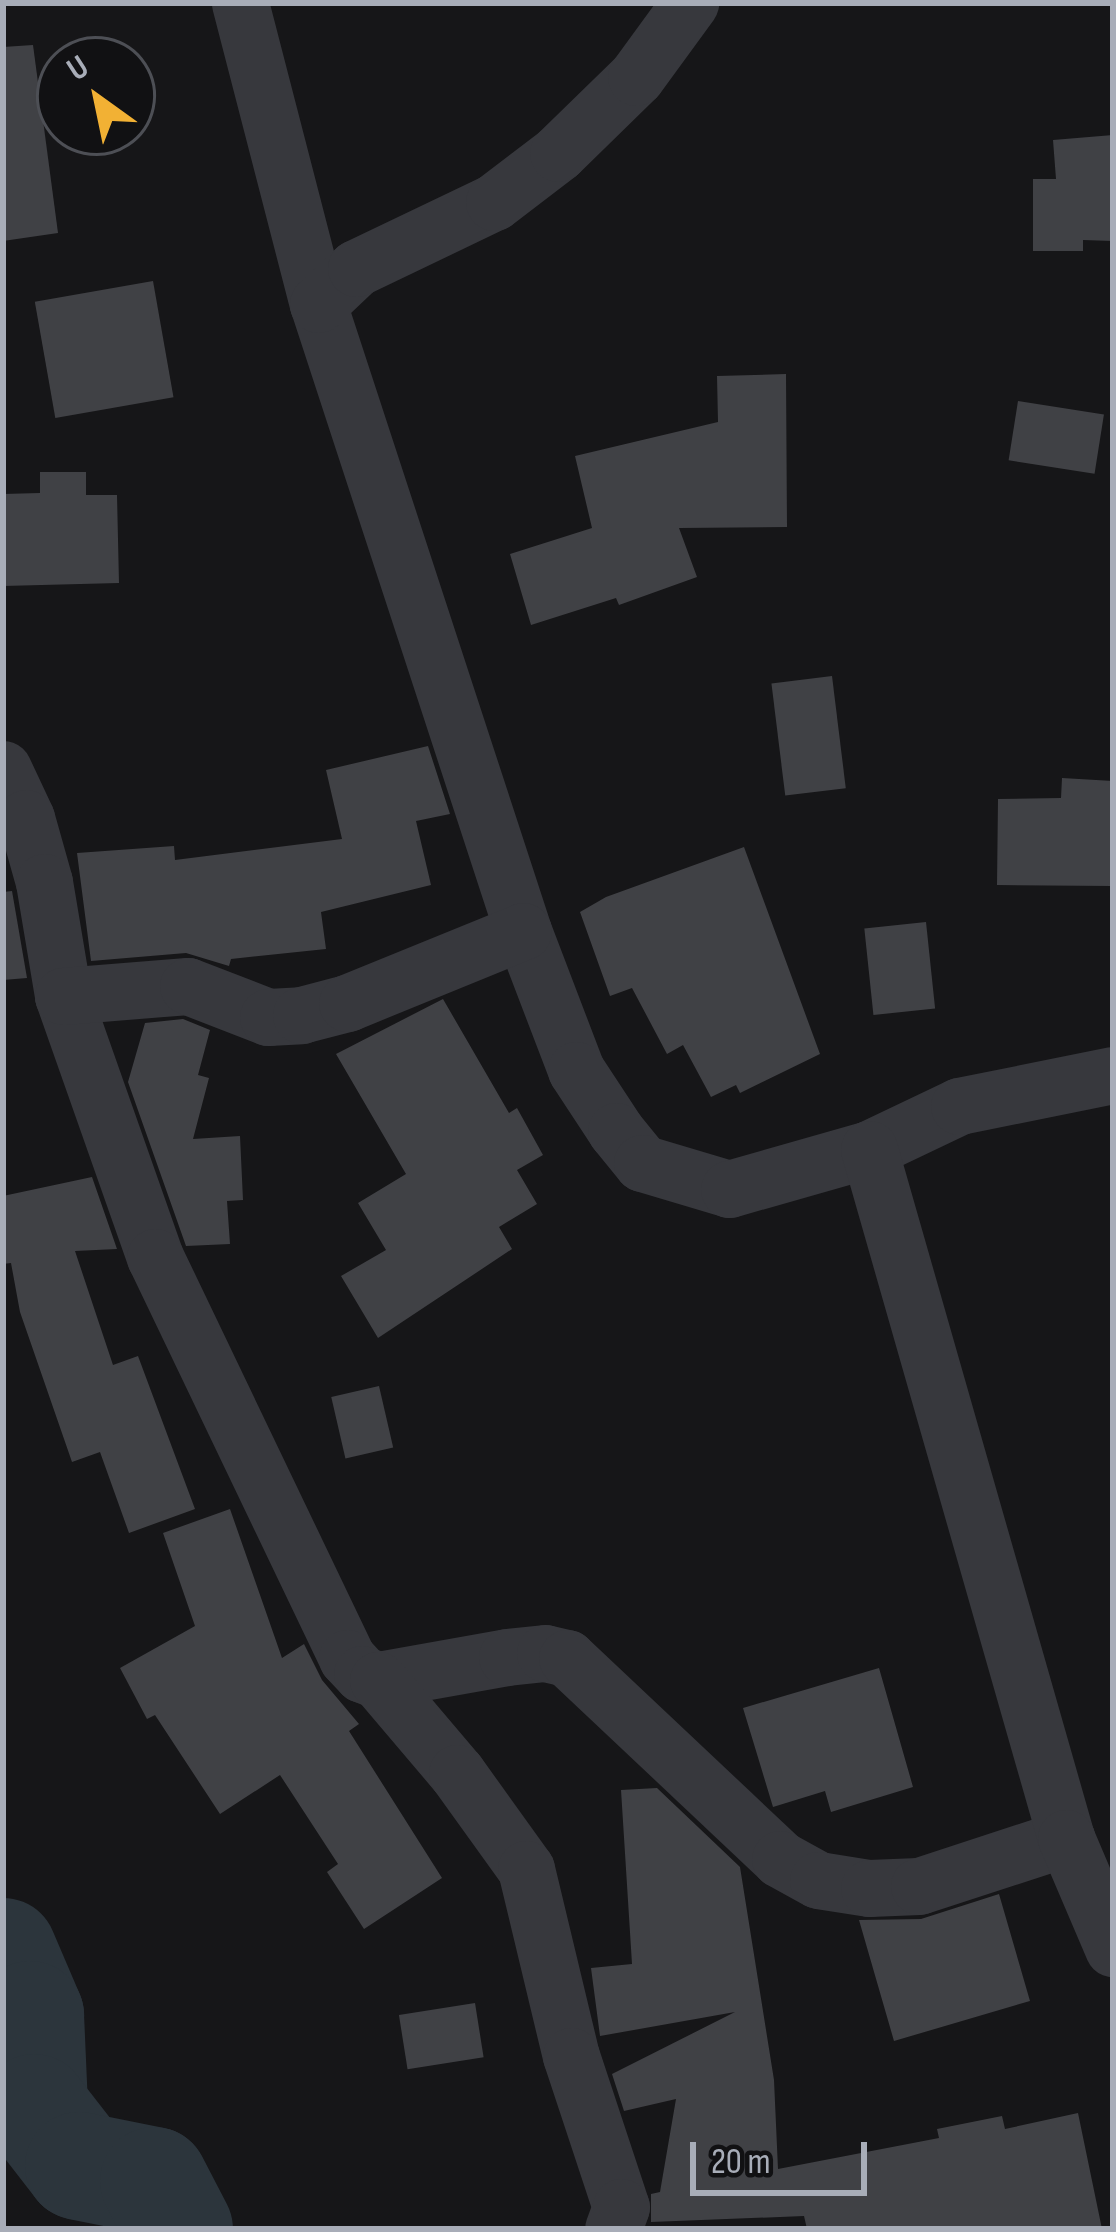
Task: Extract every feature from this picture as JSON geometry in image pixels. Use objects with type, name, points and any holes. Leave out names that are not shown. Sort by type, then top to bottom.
[{"type":"street","points":[[240,3],[319,304],[523,932],[576,1070],[642,1162],[729,1190],[869,1149],[959,1106],[1113,1075]]},
{"type":"street","points":[[319,304],[356,268],[494,202],[558,153],[636,77],[690,3]]},
{"type":"street","points":[[3,769],[26,818],[44,882],[64,996],[155,1257],[346,1658],[362,1674],[378,1680],[507,1657],[567,1658],[780,1859],[818,1880],[869,1888],[919,1886],[1066,1838]]},
{"type":"street","points":[[64,996],[188,986],[268,1017],[301,1016],[347,1003],[523,932]]},
{"type":"street","points":[[869,1149],[1066,1838],[1113,1948]]},
{"type":"street","points":[[378,1680],[526,1869],[571,2056],[621,2207],[613,2229]]},
{"type":"building","points":[[33,45],[36,156],[48,156],[58,233],[3,241],[3,47]]},
{"type":"building","points":[[1113,135],[1113,241],[1083,240],[1083,251],[1033,251],[1033,179],[1056,179],[1053,140]]},
{"type":"building","points":[[153,281],[173,397],[55,418],[35,302]]},
{"type":"building","points":[[786,374],[787,527],[679,528],[697,577],[619,605],[616,598],[531,625],[510,554],[592,528],[575,456],[718,422],[717,376]]},
{"type":"building","points":[[1018,401],[1104,415],[1095,474],[1009,460]]},
{"type":"building","points":[[40,472],[86,472],[86,495],[117,495],[119,583],[3,586],[3,494],[40,493]]},
{"type":"building","points":[[832,676],[846,788],[785,796],[771,683]]},
{"type":"building","points":[[428,746],[450,814],[416,821],[431,885],[321,912],[326,949],[231,959],[229,966],[186,953],[91,961],[77,853],[174,846],[175,860],[342,839],[326,770]]},
{"type":"building","points":[[1062,778],[1113,781],[1113,886],[997,885],[998,799],[1061,798]]},
{"type":"building","points":[[744,847],[820,1054],[740,1093],[736,1085],[711,1097],[683,1045],[667,1054],[632,988],[610,996],[580,912],[606,897]]},
{"type":"building","points":[[12,891],[27,978],[3,980],[3,892]]},
{"type":"building","points":[[926,922],[935,1009],[873,1015],[864,928]]},
{"type":"building","points":[[443,999],[509,1113],[517,1108],[543,1155],[517,1170],[537,1204],[499,1227],[512,1249],[378,1338],[341,1276],[386,1250],[358,1203],[406,1174],[336,1054]]},
{"type":"building","points":[[183,1019],[210,1030],[198,1075],[209,1078],[193,1139],[240,1136],[243,1200],[227,1201],[230,1244],[186,1246],[128,1082],[145,1023]]},
{"type":"building","points":[[92,1177],[117,1249],[75,1251],[113,1365],[138,1356],[195,1509],[129,1533],[100,1452],[72,1462],[20,1312],[11,1263],[3,1264],[3,1196]]},
{"type":"building","points":[[379,1386],[393,1447],[345,1458],[331,1397]]},
{"type":"building","points":[[230,1509],[282,1658],[304,1644],[322,1680],[359,1724],[349,1731],[442,1878],[364,1929],[327,1872],[338,1864],[280,1775],[220,1814],[155,1715],[147,1719],[120,1668],[195,1626],[163,1533]]},
{"type":"building","points":[[879,1668],[913,1787],[831,1812],[825,1791],[773,1807],[743,1708]]},
{"type":"building","points":[[657,1788],[740,1867],[774,2080],[778,2169],[939,2138],[937,2129],[1002,2116],[1005,2129],[1078,2113],[1102,2229],[807,2229],[804,2216],[651,2222],[651,2194],[660,2192],[676,2099],[624,2111],[612,2074],[735,2012],[600,2036],[591,1968],[632,1964],[621,1790]]},
{"type":"building","points":[[999,1894],[1030,2001],[894,2041],[859,1920],[921,1919]]},
{"type":"building","points":[[475,2003],[484,2057],[408,2069],[399,2015]]},
{"type":"waterway","points":[[3,1952],[30,2015],[34,2108],[79,2166],[154,2181],[179,2229]]}]
